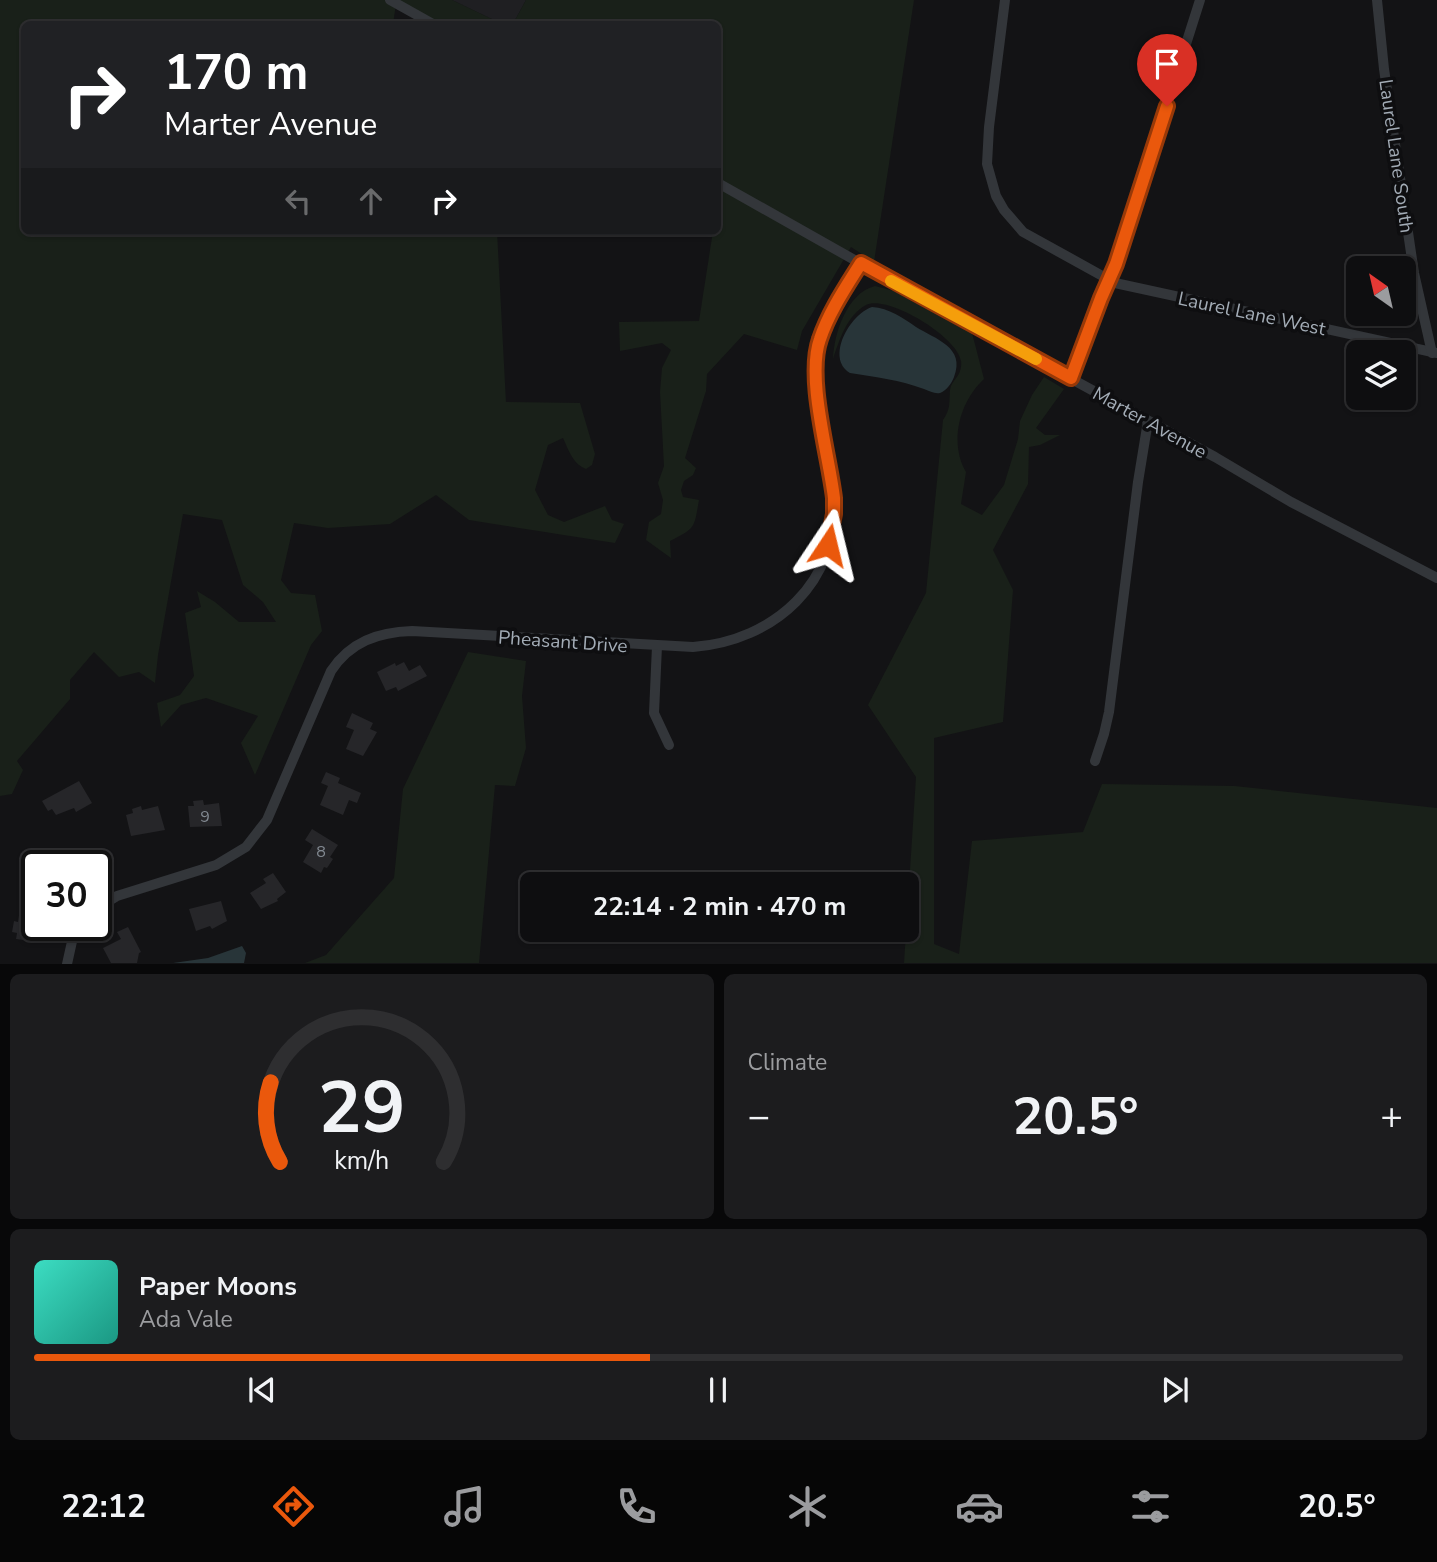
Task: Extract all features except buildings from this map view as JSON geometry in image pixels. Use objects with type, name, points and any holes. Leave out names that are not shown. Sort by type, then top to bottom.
[{"type":"street","points":[[390,0],[428,21]]},
{"type":"street","name":"Laurel Lane West","points":[[1005,0],[987,164],[996,196],[1004,211],[1023,232],[1115,284],[1434,353]]},
{"type":"street","points":[[1071,378],[1116,264],[1200,0]]},
{"type":"street","name":"Laurel Lane South","points":[[1377,0],[1413,273],[1434,353]]},
{"type":"street","name":"Marter Avenue","points":[[721,185],[1291,502],[1437,578]]},
{"type":"street","name":"Pheasant Drive","points":[[112,899],[216,864],[246,848],[267,820],[331,671],[340,657],[352,647],[380,634],[412,631],[657,646],[709,646],[746,636],[790,609],[817,574],[828,545],[834,506],[816,385],[816,352],[831,314],[861,263]]},
{"type":"street","points":[[1095,761],[1109,712],[1148,421]]},
{"type":"street","points":[[657,646],[654,713],[669,745]]},
{"type":"street","points":[[67,964],[72,941]]},
{"type":"shaded area","points":[[0,0],[452,0],[496,21],[429,21],[396,4],[393,21],[21,21],[21,235],[497,235],[506,402],[580,403],[595,454],[592,465],[586,469],[569,452],[563,438],[548,445],[535,490],[548,515],[564,522],[605,506],[612,520],[624,524],[615,543],[469,520],[436,495],[390,524],[328,528],[294,523],[281,580],[291,593],[315,595],[322,631],[311,645],[255,775],[241,743],[258,716],[206,698],[181,705],[161,727],[157,703],[180,695],[194,676],[185,613],[201,607],[197,591],[239,622],[276,622],[263,602],[243,585],[222,520],[183,514],[155,683],[139,672],[119,677],[94,652],[70,680],[70,699],[17,761],[23,770],[12,794],[0,796]]},
{"type":"shaded area","points":[[452,0],[526,0],[515,21],[496,21]]},
{"type":"shaded area","points":[[526,0],[914,0],[874,262],[851,247],[802,331],[797,350],[744,334],[707,374],[706,391],[685,458],[696,468],[693,475],[684,481],[681,490],[683,497],[699,500],[696,516],[689,530],[670,541],[671,558],[646,540],[649,522],[661,514],[663,500],[658,483],[664,466],[660,392],[662,368],[671,350],[662,343],[620,351],[619,322],[699,321],[712,235],[721,235],[721,21],[515,21]]},
{"type":"shaded area","points":[[875,286],[894,291],[972,333],[984,379],[968,399],[959,423],[958,448],[966,472],[961,504],[982,515],[1004,485],[1018,439],[1020,421],[1032,395],[1044,377],[1064,389],[1036,428],[1045,435],[1060,435],[1040,445],[1029,447],[1028,484],[993,550],[1013,590],[1003,722],[934,738],[934,944],[959,954],[972,841],[1083,832],[1102,784],[1234,786],[1437,808],[1437,963],[904,963],[905,942],[919,942],[919,872],[910,872],[916,777],[868,705],[926,593],[943,420],[948,409],[951,386],[960,370],[961,361],[957,351],[935,330],[904,312],[876,303],[866,305],[854,315],[833,359],[839,326],[844,315],[865,290]]},
{"type":"shaded area","points":[[872,307],[896,314],[947,345],[956,358],[957,367],[947,389],[934,393],[897,381],[850,373],[843,366],[840,347],[843,337],[856,318]]},
{"type":"shaded area","points":[[468,652],[526,661],[522,696],[526,748],[515,786],[495,785],[479,963],[305,963],[326,955],[394,878],[403,789]]},
{"type":"shaded area","points":[[242,946],[246,953],[244,963],[173,963],[208,958]]},
{"type":"slow traffic","points":[[891,281],[1036,359]]},
{"type":"route","points":[[828,545],[834,498],[816,385],[816,352],[831,314],[861,263],[1071,378],[1116,264],[1167,106]]}]
